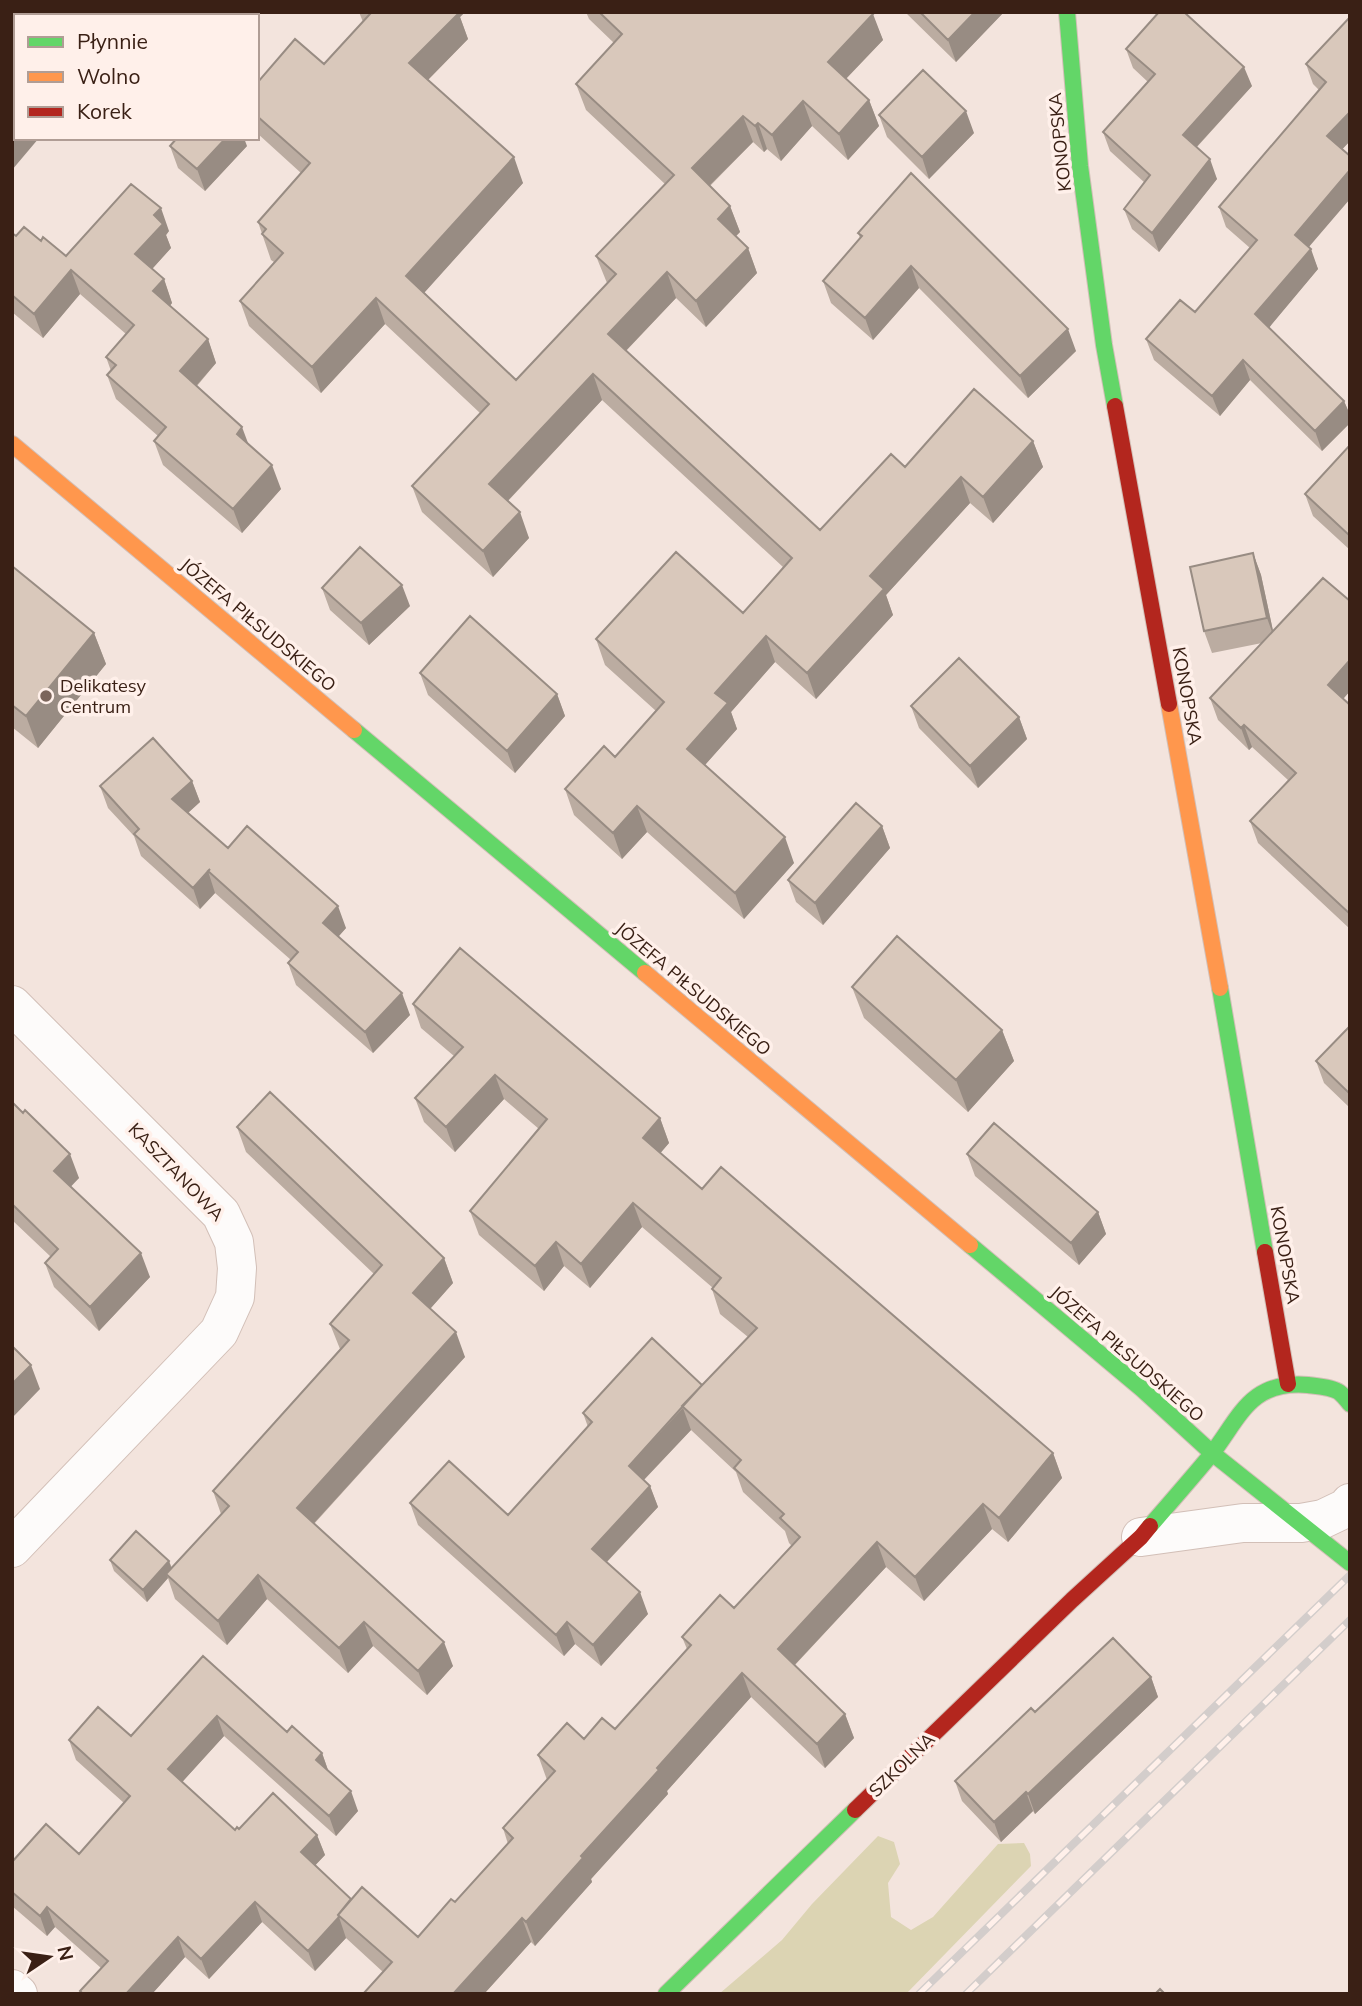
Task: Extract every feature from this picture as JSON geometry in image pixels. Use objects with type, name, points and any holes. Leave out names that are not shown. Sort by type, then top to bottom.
[{"type":"street","name":"KONOPSKA","points":[[1068,12],[1080,166],[1104,345],[1210,928],[1288,1384]]},
{"type":"street","name":"JÓZEFA PIŁSUDSKIEGO","points":[[12,444],[1142,1390],[1212,1453],[1350,1563]]},
{"type":"street","name":"KASZTANOWA","points":[[12,1005],[221,1214],[234,1242],[237,1268],[235,1297],[219,1332],[12,1548]]},
{"type":"street","points":[[1288,1384],[1310,1385],[1346,1394]]},
{"type":"street","name":"SZKOLNA","points":[[666,1994],[1140,1537],[1212,1453],[1231,1423],[1251,1401],[1269,1388],[1288,1384]]},
{"type":"street","points":[[1140,1537],[1243,1523],[1301,1523],[1323,1519],[1346,1508],[1350,1503]]},
{"type":"street","points":[[12,1989],[18,1994]]},
{"type":"shaded area","points":[[878,1836],[894,1842],[900,1864],[888,1883],[891,1917],[911,1930],[933,1917],[998,1844],[1024,1843],[1030,1854],[1031,1866],[906,1994],[719,1994],[782,1940],[812,1904]]},
{"type":"building","points":[[21,12],[86,12],[84,14]]},
{"type":"building","points":[[368,12],[459,13],[409,63],[514,157],[406,276],[516,380],[616,274],[596,256],[674,175],[576,84],[622,34],[599,12],[873,14],[828,62],[869,100],[839,134],[803,101],[772,135],[758,123],[755,126],[743,116],[692,168],[730,206],[718,219],[748,248],[696,301],[667,272],[608,334],[820,530],[891,454],[905,467],[974,389],[1033,441],[983,497],[961,477],[870,576],[884,589],[807,673],[766,636],[715,693],[728,703],[687,749],[785,837],[735,893],[637,806],[613,833],[565,789],[604,746],[615,757],[664,702],[596,639],[676,552],[743,613],[792,558],[593,374],[489,484],[520,512],[483,551],[412,486],[489,404],[376,298],[312,367],[240,301],[283,253],[262,234],[266,229],[258,222],[310,163],[259,118],[259,81],[295,39],[324,64],[370,14]]},
{"type":"building","points":[[920,12],[975,12],[948,40]]},
{"type":"building","points":[[1159,12],[1184,12],[1244,67],[1183,135],[1210,159],[1152,233],[1124,209],[1150,175],[1103,132],[1155,74],[1126,49]]},
{"type":"building","points":[[1350,17],[1350,112],[1327,136],[1350,156],[1350,170],[1295,235],[1311,249],[1255,314],[1344,401],[1315,431],[1243,360],[1212,396],[1146,339],[1180,300],[1195,312],[1257,240],[1219,207],[1326,82],[1306,64]]},
{"type":"building","points":[[923,70],[966,111],[922,157],[879,115]]},
{"type":"building","points":[[12,90],[14,134],[12,136]]},
{"type":"building","points":[[175,140],[224,140],[197,169],[170,146]]},
{"type":"building","points":[[911,173],[1068,329],[1020,376],[911,266],[865,318],[823,281],[862,236],[858,233]]},
{"type":"building","points":[[131,184],[161,208],[154,215],[163,224],[135,254],[164,279],[153,291],[208,339],[180,371],[242,427],[237,434],[272,465],[233,509],[154,441],[166,427],[107,375],[116,365],[106,357],[134,325],[71,270],[34,314],[12,295],[12,233],[16,236],[24,227],[41,241],[43,237],[66,256]]},
{"type":"building","points":[[1350,445],[1350,536],[1305,494]]},
{"type":"building","points":[[360,547],[402,585],[361,623],[322,588]]},
{"type":"building","points":[[1253,553],[1267,618],[1204,631],[1190,567]]},
{"type":"building","points":[[12,566],[94,633],[26,716],[12,705]]},
{"type":"building","points":[[1323,578],[1350,601],[1350,660],[1328,685],[1350,705],[1350,914],[1250,821],[1296,773],[1244,725],[1241,728],[1210,698]]},
{"type":"building","points":[[470,616],[557,694],[507,751],[420,673]]},
{"type":"building","points":[[959,658],[1019,717],[970,766],[911,706]]},
{"type":"building","points":[[153,738],[192,781],[172,799],[228,848],[247,826],[338,906],[323,923],[402,993],[365,1032],[288,963],[298,952],[208,871],[193,888],[134,834],[139,829],[100,786]]},
{"type":"building","points":[[856,803],[882,826],[815,903],[788,880]]},
{"type":"building","points":[[897,936],[1002,1030],[956,1080],[852,987]]},
{"type":"building","points":[[460,948],[660,1118],[643,1138],[702,1189],[721,1167],[1053,1453],[999,1518],[983,1504],[915,1577],[877,1542],[778,1649],[845,1714],[817,1744],[742,1673],[526,1922],[522,1918],[453,1994],[363,1994],[392,1962],[338,1915],[362,1887],[418,1937],[451,1899],[455,1902],[513,1838],[503,1828],[555,1771],[538,1755],[567,1723],[584,1739],[602,1718],[615,1729],[691,1645],[682,1637],[720,1595],[734,1608],[800,1537],[780,1518],[784,1514],[734,1468],[741,1460],[682,1406],[757,1328],[712,1289],[721,1278],[633,1203],[581,1264],[556,1242],[535,1266],[470,1211],[547,1119],[495,1075],[446,1127],[415,1098],[463,1047],[413,1004]]},
{"type":"building","points":[[1350,1026],[1350,1094],[1316,1061]]},
{"type":"building","points":[[270,1092],[444,1258],[413,1293],[456,1332],[297,1508],[444,1642],[418,1671],[364,1622],[339,1648],[258,1575],[218,1621],[166,1574],[229,1506],[213,1491],[349,1340],[330,1324],[382,1265],[237,1127]]},
{"type":"building","points":[[12,1102],[23,1113],[25,1110],[70,1154],[54,1171],[141,1253],[90,1307],[45,1263],[58,1249],[12,1204]]},
{"type":"building","points":[[994,1123],[1098,1212],[1071,1243],[967,1154]]},
{"type":"building","points":[[652,1338],[702,1385],[629,1466],[650,1486],[592,1549],[640,1592],[593,1645],[567,1622],[556,1635],[410,1503],[449,1461],[508,1515],[592,1422],[583,1413]]},
{"type":"building","points":[[12,1346],[31,1365],[12,1384]]},
{"type":"building","points":[[136,1531],[169,1561],[143,1590],[110,1560]]},
{"type":"building","points":[[1113,1638],[1151,1677],[1028,1794],[1026,1792],[994,1822],[955,1781],[1031,1708],[1035,1712]]},
{"type":"building","points":[[203,1656],[287,1732],[292,1726],[322,1753],[316,1760],[351,1791],[329,1816],[217,1716],[168,1769],[235,1830],[273,1793],[317,1835],[301,1852],[351,1899],[339,1917],[308,1951],[255,1902],[201,1959],[178,1937],[126,1994],[83,1994],[80,1991],[108,1961],[47,1907],[40,1916],[12,1892],[12,1862],[46,1824],[79,1854],[130,1796],[69,1740],[98,1707],[131,1736]]},
{"type":"railway","points":[[919,1994],[1350,1575]]},
{"type":"railway","points":[[966,1994],[1350,1620]]},
{"type":"traffic: fast","points":[[1067,12],[1080,166],[1115,406]]},
{"type":"traffic: fast","points":[[354,730],[645,973]]},
{"type":"traffic: fast","points":[[1220,988],[1265,1252]]},
{"type":"traffic: fast","points":[[970,1245],[1142,1389],[1212,1453],[1350,1563]]},
{"type":"traffic: fast","points":[[1150,1526],[1210,1456],[1248,1404],[1259,1395],[1288,1385],[1308,1385],[1336,1390],[1350,1404]]},
{"type":"traffic: fast","points":[[666,1994],[855,1810]]},
{"type":"traffic: slow","points":[[12,444],[354,730]]},
{"type":"traffic: slow","points":[[1169,704],[1220,988]]},
{"type":"traffic: slow","points":[[645,973],[970,1245]]},
{"type":"traffic: jam","points":[[1115,406],[1169,704]]},
{"type":"traffic: jam","points":[[1265,1252],[1288,1384]]},
{"type":"traffic: jam","points":[[855,1810],[1150,1526]]},
{"type":"place","name":"Delikatesy Centrum","points":[[46,696]]}]
